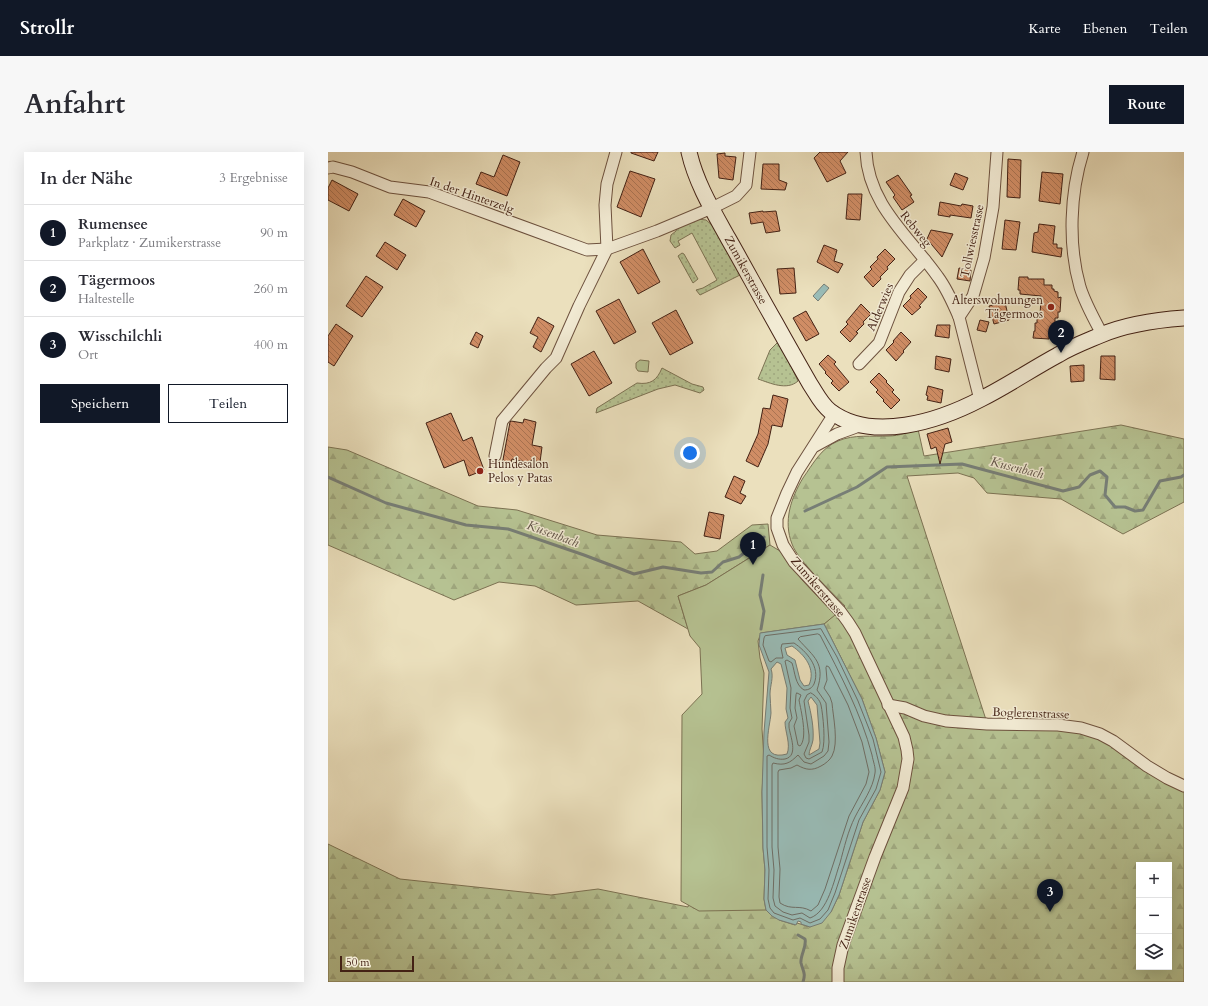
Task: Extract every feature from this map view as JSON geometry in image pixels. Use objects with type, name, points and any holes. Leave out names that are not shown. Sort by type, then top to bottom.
[{"type":"main road","name":"Zumikerstrasse","points":[[689,152],[694,171],[712,208],[807,378],[826,407],[834,414]]},
{"type":"main road","points":[[834,414],[862,425],[881,428],[917,423],[942,416],[980,400],[1058,354],[1102,334],[1149,322],[1184,318]]},
{"type":"street","points":[[496,456],[502,421],[556,358],[579,306],[607,249],[605,205],[608,184],[616,152]]},
{"type":"street","points":[[607,249],[657,231],[712,208],[736,196],[746,185],[750,152]]},
{"type":"street","name":"Rebweg","points":[[866,152],[868,169],[879,201],[888,215],[938,277],[951,298],[959,318]]},
{"type":"street","name":"Tollwiesstrasse","points":[[959,318],[973,296],[984,258],[993,207],[997,152]]},
{"type":"street","points":[[1083,152],[1076,185],[1073,213],[1075,262],[1080,287],[1102,334]]},
{"type":"street","name":"In der Hinterzelg","points":[[328,168],[333,167],[352,172],[390,186],[429,192],[586,250],[607,249]]},
{"type":"street","name":"Alderwies","points":[[859,364],[879,343],[899,292],[910,275],[925,260]]},
{"type":"street","points":[[959,318],[980,400]]},
{"type":"street","name":"Zumikerstrasse","points":[[834,414],[797,472],[777,518],[777,528],[783,544],[794,562],[840,611],[855,634],[904,737],[908,759],[903,788],[875,857],[843,945],[838,968],[838,982]]},
{"type":"street","points":[[811,449],[826,439],[862,425]]},
{"type":"street","name":"Boglerenstrasse","points":[[888,705],[905,708],[924,716],[946,721],[987,724],[1058,725],[1081,728],[1100,734],[1147,766],[1184,786]]},
{"type":"green space","points":[[697,219],[706,220],[713,226],[742,274],[700,295],[696,290],[703,288],[717,280],[692,233],[678,241],[680,245],[675,248],[670,241],[671,235],[677,228]]},
{"type":"green space","points":[[682,253],[698,279],[693,283],[678,256]]},
{"type":"green space","points":[[779,341],[798,381],[794,384],[784,386],[758,379],[770,350]]},
{"type":"green space","points":[[640,360],[649,361],[648,372],[638,371],[636,368],[636,363]]},
{"type":"green space","points":[[662,368],[692,384],[703,387],[704,390],[700,393],[675,385],[658,389],[596,413],[597,408],[637,383],[646,383],[656,379]]},
{"type":"green space","points":[[1121,425],[1184,439],[1184,502],[1123,534],[1061,499],[987,493],[974,478],[958,473],[907,476],[989,729],[1056,730],[1079,732],[1098,738],[1184,791],[1184,982],[328,982],[328,844],[400,879],[551,895],[598,889],[688,907],[697,868],[765,870],[779,920],[795,925],[797,923],[810,927],[831,912],[839,895],[863,822],[880,790],[885,772],[876,738],[862,699],[824,624],[845,606],[824,585],[795,551],[789,535],[788,518],[795,494],[803,478],[822,452],[832,444],[850,437],[896,435],[918,429],[924,456]]},
{"type":"green space","points":[[328,447],[347,450],[478,506],[517,510],[597,535],[681,542],[695,554],[717,551],[752,525],[768,524],[770,545],[706,585],[678,596],[688,629],[638,601],[576,605],[535,586],[499,582],[454,600],[328,545]]},
{"type":"green space","points":[[770,545],[780,551],[803,581],[835,615],[824,624],[761,633],[758,641],[764,673],[762,729],[764,758],[762,792],[765,870],[764,899],[766,910],[699,911],[681,901],[682,715],[702,694],[700,648],[690,636],[678,596],[706,585]]},
{"type":"water","points":[[824,284],[829,288],[818,301],[813,296]]},
{"type":"water","points":[[824,624],[862,699],[876,738],[885,772],[880,790],[863,822],[839,895],[831,912],[822,923],[810,927],[801,924],[801,922],[798,921],[796,925],[779,920],[772,916],[766,910],[764,899],[765,870],[762,792],[764,732],[769,672],[759,645],[760,633]],"holes":[[[792,646],[805,658],[808,663],[811,673],[809,685],[804,686],[800,680],[795,660],[787,655],[785,648]],[[777,662],[781,664],[787,688],[786,709],[788,718],[785,722],[788,742],[787,754],[778,755],[772,753],[769,748],[768,735],[771,713],[771,669]],[[811,697],[817,705],[820,743],[819,749],[809,755],[813,735],[808,701]]]},
{"type":"building","points":[[631,152],[658,152],[654,161]]},
{"type":"building","points":[[820,152],[848,152],[840,161],[846,173],[827,182],[814,158]]},
{"type":"building","points":[[725,153],[725,156],[736,157],[733,180],[719,178],[717,154]]},
{"type":"building","points":[[503,155],[520,162],[507,196],[476,184],[481,172],[494,177]]},
{"type":"building","points":[[1008,159],[1021,160],[1020,198],[1007,197]]},
{"type":"building","points":[[763,164],[779,164],[779,180],[787,183],[785,190],[761,189]]},
{"type":"building","points":[[630,171],[655,179],[641,217],[617,207]]},
{"type":"building","points":[[1042,172],[1063,174],[1060,204],[1039,201]]},
{"type":"building","points":[[955,173],[968,178],[963,190],[950,185]]},
{"type":"building","points":[[898,175],[912,195],[910,196],[914,202],[902,210],[893,197],[895,195],[886,182]]},
{"type":"building","points":[[332,180],[358,194],[349,211],[328,200],[328,188]]},
{"type":"building","points":[[848,194],[862,194],[860,220],[846,219]]},
{"type":"building","points":[[403,199],[425,211],[416,227],[394,215]]},
{"type":"building","points":[[940,202],[961,206],[962,204],[973,206],[971,218],[938,215]]},
{"type":"building","points":[[776,211],[780,231],[766,233],[763,222],[751,224],[749,213]]},
{"type":"building","points":[[1005,220],[1020,222],[1016,250],[1002,249]]},
{"type":"building","points":[[1039,224],[1055,226],[1053,244],[1057,244],[1057,248],[1062,248],[1061,257],[1032,252],[1034,233],[1038,232]]},
{"type":"building","points":[[931,230],[953,234],[942,257],[927,239]]},
{"type":"building","points":[[385,242],[406,255],[397,270],[376,256]]},
{"type":"building","points":[[824,245],[837,250],[834,261],[843,264],[838,273],[817,262]]},
{"type":"building","points":[[643,249],[660,282],[638,294],[620,262]]},
{"type":"building","points":[[885,249],[895,259],[880,277],[881,279],[873,287],[864,277],[872,269],[870,267],[878,259],[877,257]]},
{"type":"building","points":[[794,268],[796,293],[780,294],[777,269]]},
{"type":"building","points":[[959,268],[971,270],[970,281],[957,279]]},
{"type":"building","points":[[366,276],[383,287],[362,317],[346,306]]},
{"type":"building","name":"Alterswohnungen Tägermoos","points":[[1019,277],[1028,277],[1028,279],[1044,279],[1044,285],[1052,285],[1052,289],[1058,292],[1058,298],[1061,297],[1060,312],[1058,312],[1058,318],[1055,318],[1055,324],[1053,323],[1053,330],[1051,330],[1051,336],[1049,336],[1049,339],[1033,338],[1037,317],[1040,317],[1041,296],[1020,294],[1020,290],[1018,290]]},
{"type":"building","points":[[918,288],[927,297],[919,306],[921,307],[912,315],[903,306]]},
{"type":"building","points":[[619,299],[636,332],[614,344],[596,311]]},
{"type":"building","points":[[1005,302],[1009,320],[994,324],[989,306]]},
{"type":"building","points":[[861,304],[871,314],[863,322],[864,324],[856,332],[858,333],[850,342],[840,332],[848,324],[846,322]]},
{"type":"building","points":[[676,310],[693,343],[670,355],[652,323]]},
{"type":"building","points":[[806,311],[819,334],[806,341],[793,318]]},
{"type":"building","points":[[538,317],[554,326],[541,352],[533,347],[538,337],[530,333]]},
{"type":"building","points":[[980,320],[989,322],[986,332],[977,330]]},
{"type":"building","points":[[336,324],[353,336],[334,366],[328,362],[328,336]]},
{"type":"building","points":[[937,325],[950,325],[949,338],[935,336]]},
{"type":"building","points":[[476,332],[483,336],[478,348],[470,344]]},
{"type":"building","points":[[901,332],[911,342],[896,361],[886,350]]},
{"type":"building","points":[[594,351],[612,383],[589,396],[571,364]]},
{"type":"building","points":[[828,355],[836,362],[834,364],[849,382],[839,391],[831,383],[833,381],[819,364]]},
{"type":"building","points":[[936,356],[951,359],[949,372],[935,369]]},
{"type":"building","points":[[1101,356],[1115,356],[1115,380],[1100,379]]},
{"type":"building","points":[[1084,365],[1084,381],[1071,382],[1070,366]]},
{"type":"building","points":[[879,373],[894,390],[892,392],[900,400],[891,409],[876,392],[878,390],[870,382]]},
{"type":"building","points":[[928,386],[943,390],[941,403],[927,400],[928,396],[926,395]]},
{"type":"building","points":[[773,395],[788,399],[782,427],[772,425],[768,444],[758,467],[746,461],[758,434],[763,408],[770,409]]},
{"type":"building","points":[[451,413],[463,441],[472,437],[484,470],[469,476],[464,460],[444,468],[426,423]]},
{"type":"building","points":[[524,419],[536,422],[532,445],[542,447],[540,462],[531,460],[530,463],[512,459],[510,466],[502,465],[510,422],[523,423]]},
{"type":"building","points":[[948,428],[952,442],[945,444],[940,464],[936,447],[931,449],[927,434]]},
{"type":"building","points":[[734,476],[745,481],[740,493],[746,496],[741,504],[725,497]]},
{"type":"building","points":[[709,512],[724,515],[720,539],[704,536]]},
{"type":"waterway","name":"Kusenbach","points":[[805,511],[857,487],[887,467],[962,464],[1063,491],[1079,487],[1090,475],[1100,471],[1107,477],[1105,495],[1115,507],[1125,507],[1135,511],[1143,510],[1160,481],[1181,477],[1184,475]]},
{"type":"waterway","name":"Kusenbach","points":[[328,477],[386,503],[466,525],[508,529],[634,574],[663,567],[701,573],[712,572],[723,562],[739,557],[764,537]]},
{"type":"waterway","points":[[761,629],[764,611],[760,595],[763,575]]},
{"type":"waterway","points":[[798,935],[805,939],[801,957],[804,974],[803,982]]},
{"type":"place","name":"Alterswohnungen Tägermoos","points":[[1051,307]]},
{"type":"place","name":"Tägermoos","points":[[1061,353]]},
{"type":"place","name":"Hundesalon Pelos y Patas","points":[[480,471]]},
{"type":"place","name":"Rumensee","points":[[753,565]]},
{"type":"place","name":"Wisschilchli","points":[[1050,912]]}]
